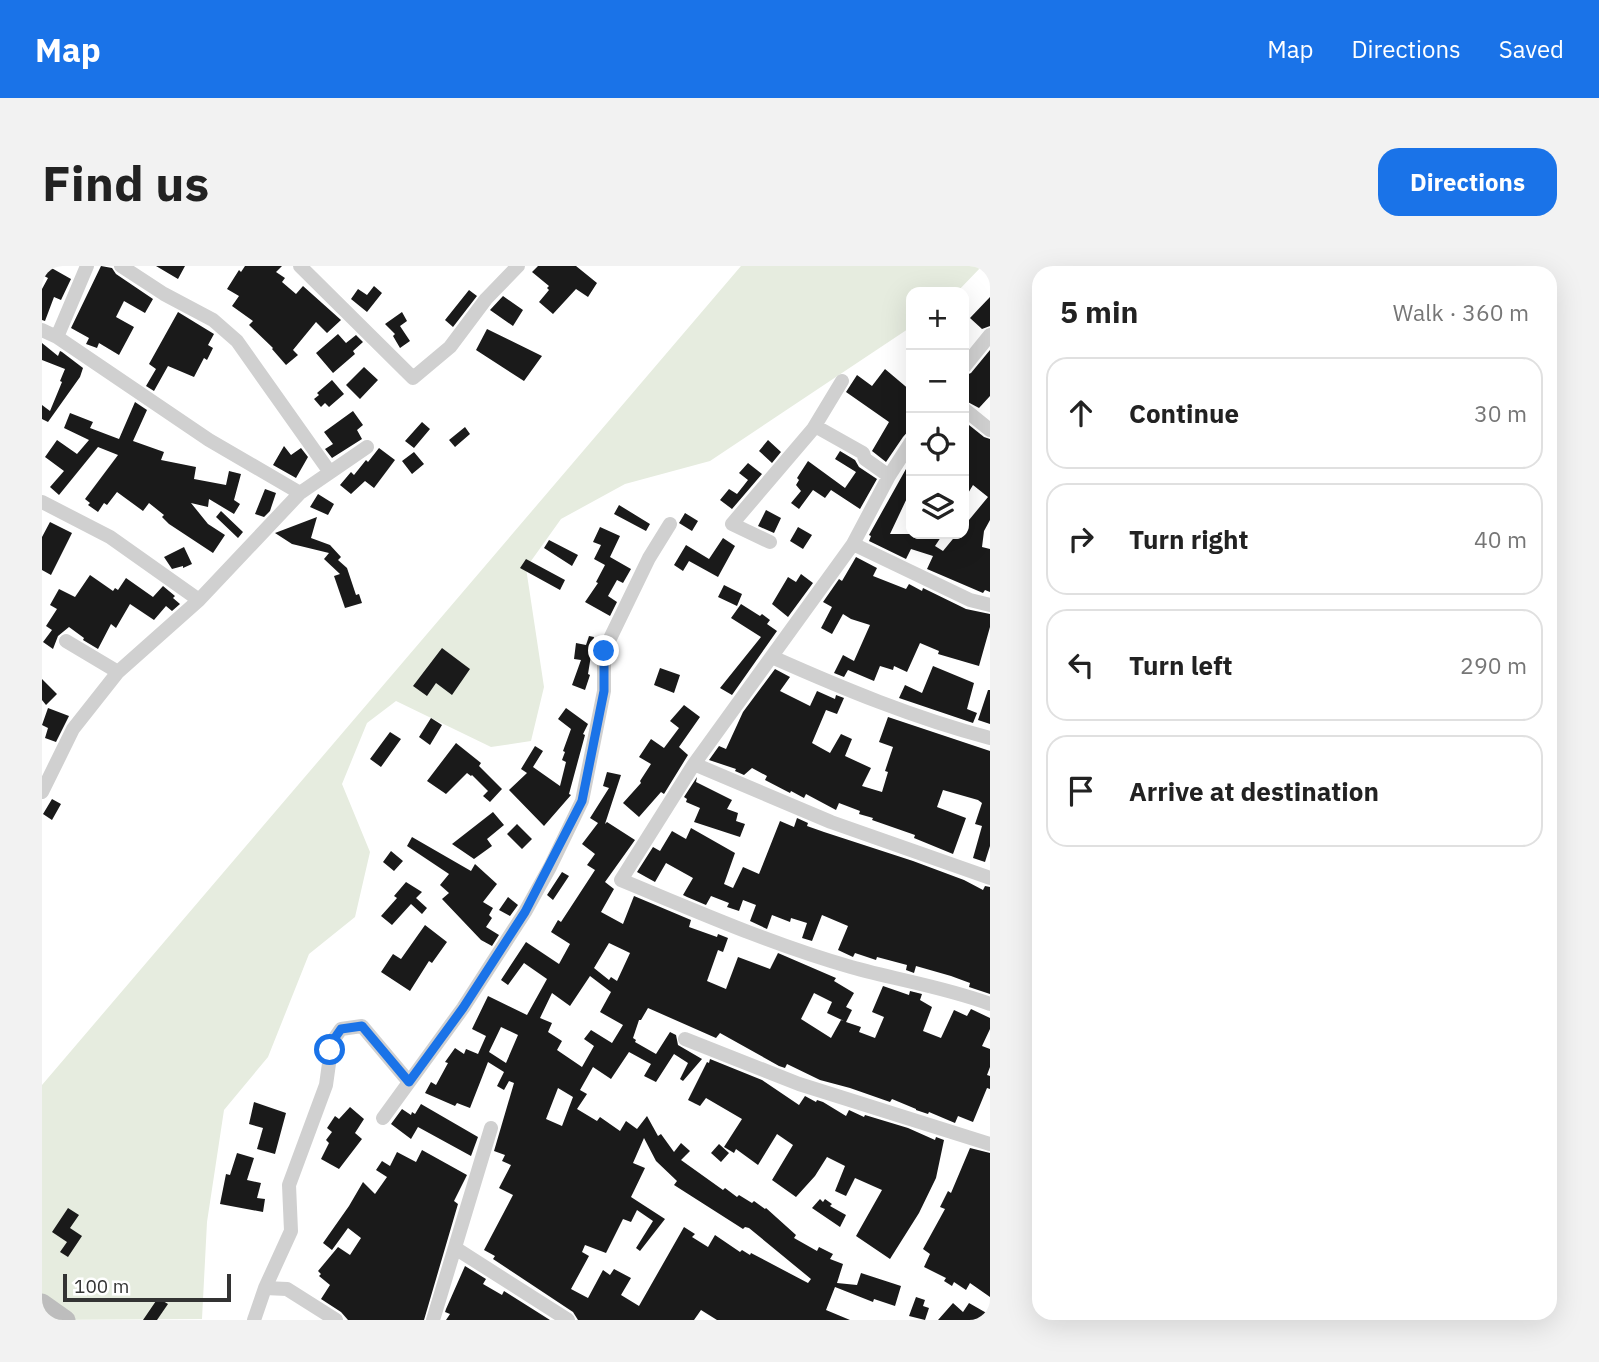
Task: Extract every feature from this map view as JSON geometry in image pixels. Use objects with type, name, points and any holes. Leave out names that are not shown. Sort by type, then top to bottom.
[{"type":"street","points":[[57,337],[87,266]]},
{"type":"street","points":[[121,266],[164,294],[213,320],[231,335],[329,471]]},
{"type":"street","points":[[300,266],[412,378],[450,347],[486,299],[518,266]]},
{"type":"street","points":[[42,330],[57,337],[209,440],[300,493]]},
{"type":"street","points":[[969,361],[990,335]]},
{"type":"street","points":[[770,541],[733,524],[815,426],[842,381]]},
{"type":"street","points":[[969,413],[990,430]]},
{"type":"street","points":[[815,426],[863,453],[865,459],[889,476]]},
{"type":"street","points":[[42,792],[73,729],[118,672],[199,600],[300,493],[367,447]]},
{"type":"street","points":[[906,450],[853,544],[694,764],[621,880],[685,907],[850,967],[958,992],[990,1004]]},
{"type":"street","points":[[44,508],[110,537],[199,600]]},
{"type":"street","points":[[383,1118],[463,1008],[525,912],[582,801],[604,691],[604,651],[649,558],[670,524]]},
{"type":"street","points":[[853,544],[970,600],[990,605]]},
{"type":"street","points":[[66,641],[118,672]]},
{"type":"street","points":[[772,657],[848,691],[936,724],[990,738]]},
{"type":"street","points":[[694,764],[831,822],[990,878]]},
{"type":"street","points":[[254,1320],[265,1288],[291,1231],[289,1185],[326,1085],[332,1042],[341,1029],[362,1026],[409,1082]]},
{"type":"street","points":[[685,1039],[799,1084],[990,1144]]},
{"type":"street","points":[[433,1320],[491,1128]]},
{"type":"street","points":[[455,1248],[568,1320]]},
{"type":"street","points":[[265,1288],[287,1289],[336,1320]]},
{"type":"street","points":[[45,1306],[66,1320]]},
{"type":"shaded area","points":[[741,266],[982,266],[962,287],[906,287],[906,330],[710,461],[625,484],[561,519],[526,568],[544,687],[531,741],[491,747],[396,701],[367,723],[342,784],[370,852],[355,917],[309,954],[268,1057],[224,1110],[207,1222],[202,1319],[42,1320],[42,1085]]},
{"type":"building","points":[[42,266],[48,266],[71,279],[61,300],[54,297],[45,321],[42,320],[42,289],[48,278],[42,275]]},
{"type":"building","points":[[101,266],[112,268],[116,274],[153,299],[145,313],[124,301],[116,317],[134,327],[119,355],[99,343],[97,348],[86,344],[89,338],[71,328]]},
{"type":"building","points":[[156,266],[185,266],[178,279]]},
{"type":"building","points":[[245,266],[282,266],[276,272],[285,278],[282,282],[296,294],[303,286],[341,320],[327,333],[316,322],[293,350],[298,355],[286,365],[249,325],[253,321],[232,306],[239,296],[227,289],[239,270],[241,272]]},
{"type":"building","points":[[538,266],[576,266],[597,283],[588,297],[576,289],[553,314],[539,302],[549,290],[549,286],[532,272]]},
{"type":"building","points":[[374,286],[382,293],[367,312],[351,299],[358,289],[367,295]]},
{"type":"building","points":[[469,290],[477,296],[453,327],[445,320]]},
{"type":"building","points":[[503,296],[523,310],[513,326],[490,310]]},
{"type":"building","points":[[990,297],[990,326],[982,329],[970,318]]},
{"type":"building","points":[[178,312],[214,334],[208,345],[213,348],[194,377],[168,366],[154,391],[146,386],[156,369],[149,364]]},
{"type":"building","points":[[402,312],[407,321],[400,326],[410,341],[400,348],[393,336],[395,334],[385,324]]},
{"type":"building","points":[[487,329],[542,356],[524,381],[476,350]]},
{"type":"building","points":[[338,334],[346,343],[356,335],[363,342],[353,351],[355,354],[333,373],[316,353]]},
{"type":"building","points":[[42,343],[58,356],[60,351],[83,368],[80,377],[48,422],[42,419],[42,405],[50,411],[65,369],[42,360]]},
{"type":"building","points":[[990,350],[990,396],[979,408],[969,403],[971,373]]},
{"type":"building","points":[[364,367],[378,380],[360,399],[346,385]]},
{"type":"building","points":[[885,369],[906,387],[906,434],[886,462],[872,451],[889,422],[846,392],[857,375],[872,386]]},
{"type":"building","points":[[332,380],[344,394],[329,407],[325,403],[321,407],[314,399]]},
{"type":"building","points":[[135,402],[147,410],[133,441],[164,452],[161,460],[196,467],[194,479],[226,485],[229,471],[241,474],[234,500],[240,504],[234,514],[209,499],[208,507],[191,503],[208,524],[225,535],[213,553],[169,524],[162,517],[164,515],[149,503],[143,511],[117,492],[98,512],[88,505],[90,503],[85,499],[118,455],[98,447],[59,495],[50,487],[64,471],[45,457],[57,440],[77,454],[89,440],[64,428],[70,413],[93,422],[90,428],[119,439]]},
{"type":"building","points":[[353,411],[363,425],[357,430],[362,439],[332,458],[325,449],[333,444],[324,432]]},
{"type":"building","points":[[422,422],[430,429],[414,448],[405,441]]},
{"type":"building","points":[[969,425],[990,439],[990,520],[984,531],[982,547],[990,549],[990,592],[985,590],[983,593],[927,569],[933,556],[911,549],[906,559],[869,541],[869,535],[906,469],[906,500],[890,534],[906,534],[906,539],[940,539],[935,546],[943,551],[953,539],[969,539],[969,520],[988,497],[973,485],[969,492]]},
{"type":"building","points":[[465,427],[470,434],[455,447],[449,440]]},
{"type":"building","points":[[768,440],[781,452],[772,463],[759,451]]},
{"type":"building","points":[[284,446],[291,455],[301,448],[308,457],[296,478],[273,465]]},
{"type":"building","points":[[379,448],[395,460],[374,488],[365,481],[351,494],[340,485],[351,472],[354,475],[366,460],[368,462]]},
{"type":"building","points":[[840,451],[877,479],[860,509],[831,490],[825,498],[813,490],[799,509],[791,503],[801,491],[796,485],[799,480],[797,478],[808,461],[845,488],[856,472],[835,459]]},
{"type":"building","points":[[414,452],[424,464],[412,474],[402,461]]},
{"type":"building","points":[[748,463],[762,474],[732,509],[720,500],[729,489],[737,494],[748,480],[739,473]]},
{"type":"building","points":[[265,489],[276,493],[270,511],[264,517],[255,514]]},
{"type":"building","points":[[318,494],[334,504],[328,515],[310,507]]},
{"type":"building","points":[[619,505],[650,524],[646,531],[614,514]]},
{"type":"building","points":[[766,510],[781,518],[774,533],[758,526]]},
{"type":"building","points":[[221,511],[243,532],[238,538],[216,517]]},
{"type":"building","points":[[685,513],[698,521],[692,531],[679,523]]},
{"type":"building","points":[[317,517],[311,538],[330,545],[341,557],[338,560],[347,568],[356,595],[359,594],[362,603],[345,608],[334,576],[340,574],[324,559],[329,553],[292,544],[275,533]]},
{"type":"building","points":[[50,522],[72,533],[51,575],[42,570],[42,537]]},
{"type":"building","points":[[600,527],[620,536],[610,557],[631,569],[623,583],[617,580],[608,596],[617,602],[610,616],[585,602],[598,583],[596,582],[605,565],[594,559],[601,545],[593,542]]},
{"type":"building","points":[[798,527],[812,535],[803,549],[790,541]]},
{"type":"building","points":[[723,538],[735,546],[718,577],[689,561],[683,571],[674,565],[686,545],[709,559]]},
{"type":"building","points":[[549,540],[578,555],[572,566],[544,548]]},
{"type":"building","points":[[184,547],[192,564],[172,569],[164,557]]},
{"type":"building","points":[[856,557],[877,568],[873,576],[906,589],[909,584],[922,591],[923,588],[966,609],[990,614],[990,627],[979,666],[938,654],[939,651],[920,643],[907,672],[894,666],[893,670],[880,666],[874,681],[848,670],[844,677],[834,673],[843,655],[854,661],[870,625],[843,614],[832,634],[821,628],[832,607],[823,602],[839,579],[842,581]]},
{"type":"building","points":[[526,559],[565,580],[560,590],[520,568]]},
{"type":"building","points":[[801,574],[813,583],[788,617],[772,604],[788,577],[796,582]]},
{"type":"building","points":[[90,575],[113,591],[115,588],[118,590],[126,578],[153,597],[163,586],[180,604],[172,611],[166,606],[154,620],[130,604],[116,628],[111,624],[98,649],[69,627],[58,636],[53,649],[43,642],[52,630],[46,626],[57,609],[50,605],[59,589],[75,597]]},
{"type":"building","points":[[724,585],[742,594],[737,606],[718,597]]},
{"type":"building","points":[[741,604],[770,620],[767,624],[777,631],[732,695],[720,688],[761,637],[731,618]]},
{"type":"building","points":[[589,636],[594,637],[590,675],[585,690],[572,685],[581,660],[574,659],[576,643],[586,645]]},
{"type":"building","points":[[442,648],[470,669],[452,695],[436,683],[427,696],[413,686]]},
{"type":"building","points":[[933,666],[974,683],[967,709],[977,713],[973,723],[899,698],[905,685],[922,693]]},
{"type":"building","points":[[660,668],[680,675],[674,693],[654,685]]},
{"type":"building","points":[[775,669],[790,677],[780,691],[810,706],[817,691],[835,699],[836,695],[844,698],[837,714],[826,710],[812,743],[830,753],[841,734],[852,739],[845,756],[871,768],[862,786],[882,792],[893,747],[879,742],[888,717],[990,751],[990,846],[985,862],[973,858],[982,826],[975,824],[982,803],[978,800],[943,790],[937,807],[966,818],[953,854],[839,803],[836,810],[806,794],[804,798],[791,791],[790,793],[765,780],[767,776],[752,768],[744,775],[735,771],[736,769],[709,760],[719,746],[726,749],[743,712]]},
{"type":"building","points":[[42,679],[57,694],[46,705],[42,700]]},
{"type":"building","points":[[990,690],[990,724],[978,720]]},
{"type":"building","points":[[684,705],[700,717],[679,747],[688,755],[664,794],[661,792],[639,817],[623,803],[641,783],[651,764],[639,757],[651,739],[664,748],[679,728],[670,721]]},
{"type":"building","points":[[48,708],[69,716],[56,742],[45,738],[48,728],[42,725]]},
{"type":"building","points":[[566,708],[588,724],[583,734],[585,735],[569,794],[571,795],[544,826],[509,790],[527,773],[521,769],[535,746],[543,751],[533,767],[560,786],[566,762],[562,760],[563,751],[571,729],[558,719]]},
{"type":"building","points":[[431,718],[442,725],[430,745],[419,737]]},
{"type":"building","points":[[390,732],[401,739],[381,767],[370,759]]},
{"type":"building","points":[[456,743],[481,763],[479,766],[502,789],[490,802],[483,796],[488,791],[467,773],[446,794],[427,781]]},
{"type":"building","points":[[607,772],[621,775],[605,824],[607,822],[635,840],[605,882],[614,889],[601,912],[623,924],[634,896],[691,920],[689,927],[728,938],[723,952],[718,950],[707,981],[726,989],[738,957],[770,969],[778,953],[836,978],[834,981],[854,993],[846,1007],[852,1010],[846,1022],[861,1027],[859,1032],[875,1038],[884,1017],[872,1012],[883,986],[909,995],[910,991],[922,994],[920,1000],[932,1007],[923,1031],[941,1038],[954,1010],[967,1016],[971,1009],[990,1018],[990,1029],[982,1046],[990,1049],[987,1075],[990,1076],[990,1089],[987,1088],[973,1122],[958,1116],[955,1123],[892,1099],[890,1102],[820,1080],[787,1064],[785,1068],[779,1066],[720,1033],[716,1038],[648,1008],[639,1020],[633,1038],[635,1042],[656,1054],[670,1032],[676,1035],[678,1045],[702,1059],[683,1081],[680,1079],[688,1063],[674,1054],[656,1082],[644,1076],[651,1064],[629,1052],[611,1079],[593,1067],[580,1090],[587,1094],[577,1109],[597,1121],[600,1117],[620,1131],[626,1121],[637,1129],[647,1116],[658,1136],[661,1134],[674,1152],[681,1143],[690,1151],[681,1160],[723,1190],[725,1188],[737,1197],[739,1195],[766,1208],[796,1235],[794,1238],[817,1251],[819,1247],[833,1254],[830,1259],[843,1264],[837,1283],[857,1285],[861,1273],[901,1286],[895,1306],[874,1299],[873,1302],[835,1287],[826,1310],[850,1320],[717,1320],[701,1310],[694,1320],[578,1320],[573,1312],[493,1259],[495,1256],[484,1250],[513,1195],[499,1188],[511,1165],[502,1161],[505,1155],[494,1151],[514,1083],[509,1081],[504,1090],[497,1086],[504,1072],[488,1062],[470,1108],[457,1103],[455,1106],[425,1093],[431,1082],[436,1085],[448,1063],[445,1062],[455,1048],[464,1054],[466,1049],[478,1054],[486,1036],[472,1029],[488,996],[527,1015],[547,979],[524,963],[508,985],[501,980],[526,942],[559,964],[570,944],[551,932],[558,920],[561,922],[595,870],[587,865],[595,854],[582,844],[598,823],[590,818],[609,788],[603,786]],"holes":[[[609,943],[630,953],[617,981],[611,977],[609,980],[594,968]],[[590,976],[611,992],[600,1012],[623,1025],[612,1043],[591,1030],[584,1039],[594,1046],[582,1067],[557,1050],[562,1041],[548,1032],[552,1023],[540,1018],[552,993],[570,1006]],[[814,993],[832,1002],[827,1013],[844,1021],[841,1020],[831,1038],[801,1019]],[[501,1027],[518,1035],[506,1063],[489,1052]],[[558,1088],[573,1097],[562,1126],[546,1119]],[[644,1138],[656,1161],[677,1181],[674,1185],[743,1229],[749,1228],[811,1279],[808,1283],[751,1253],[750,1255],[742,1250],[740,1252],[715,1235],[708,1247],[692,1237],[695,1234],[684,1227],[639,1306],[621,1295],[631,1278],[614,1269],[610,1275],[603,1270],[588,1298],[571,1289],[589,1256],[582,1252],[585,1245],[606,1253],[623,1219],[631,1222],[637,1210],[653,1221],[636,1248],[640,1251],[665,1219],[631,1197],[645,1168],[633,1163]]]},
{"type":"building","points":[[697,777],[696,782],[732,800],[727,809],[738,813],[736,821],[745,824],[740,837],[694,822],[700,808],[686,802],[684,797]]},
{"type":"building","points":[[52,799],[61,804],[52,820],[43,814]]},
{"type":"building","points":[[493,812],[504,825],[487,839],[492,846],[474,859],[452,844]]},
{"type":"building","points":[[797,818],[808,823],[807,826],[913,861],[983,890],[985,886],[990,887],[990,994],[969,987],[970,983],[951,976],[916,966],[914,973],[906,970],[907,965],[855,953],[853,957],[838,950],[848,926],[822,915],[812,941],[802,938],[807,923],[791,918],[790,922],[772,915],[767,929],[750,921],[756,905],[743,900],[739,911],[727,907],[729,903],[711,896],[706,905],[683,895],[693,878],[666,863],[655,882],[637,872],[653,847],[660,851],[672,831],[686,839],[691,828],[735,853],[724,884],[733,888],[743,867],[759,874],[780,821],[794,827]]},
{"type":"building","points":[[517,824],[532,839],[522,849],[507,834]]},
{"type":"building","points":[[412,837],[471,871],[475,864],[497,884],[483,902],[493,908],[489,915],[492,918],[486,927],[499,935],[492,946],[481,940],[442,899],[449,893],[440,885],[449,874],[407,846]]},
{"type":"building","points":[[391,851],[403,861],[394,871],[383,862]]},
{"type":"building","points":[[562,872],[569,876],[553,900],[547,895]]},
{"type":"building","points":[[406,882],[422,892],[416,898],[427,908],[422,914],[411,904],[392,925],[381,916],[397,898],[394,896]]},
{"type":"building","points":[[508,897],[518,905],[510,916],[499,910]]},
{"type":"building","points":[[425,925],[447,942],[432,963],[429,961],[410,991],[381,972],[393,954],[401,959]]},
{"type":"building","points":[[710,1059],[762,1080],[799,1105],[805,1096],[816,1102],[823,1102],[846,1116],[849,1110],[864,1117],[865,1115],[908,1128],[935,1140],[936,1137],[944,1140],[936,1178],[919,1213],[890,1259],[856,1236],[882,1190],[855,1178],[846,1196],[835,1191],[845,1166],[827,1157],[815,1176],[796,1197],[772,1180],[793,1145],[777,1134],[758,1165],[736,1149],[734,1153],[724,1147],[742,1119],[706,1098],[700,1106],[688,1100]]},
{"type":"building","points":[[254,1102],[286,1113],[275,1154],[257,1149],[263,1128],[249,1124]]},
{"type":"building","points":[[421,1104],[478,1137],[471,1156],[418,1127],[411,1139],[391,1124],[402,1109],[411,1115],[412,1112],[415,1114]]},
{"type":"building","points":[[350,1107],[364,1119],[355,1133],[362,1139],[339,1169],[321,1159],[329,1143],[326,1140],[332,1132],[327,1128],[335,1116],[339,1119]]},
{"type":"building","points":[[719,1144],[729,1153],[721,1162],[711,1153]]},
{"type":"building","points":[[970,1148],[990,1153],[990,1297],[970,1283],[966,1290],[954,1282],[952,1286],[944,1281],[946,1278],[924,1267],[930,1254],[923,1249],[945,1209],[940,1207],[948,1191],[951,1193]]},
{"type":"building","points":[[422,1150],[467,1175],[454,1201],[458,1204],[424,1320],[348,1320],[321,1299],[330,1285],[319,1276],[321,1274],[318,1271],[338,1247],[350,1255],[361,1238],[348,1228],[332,1250],[323,1243],[363,1182],[375,1194],[387,1177],[376,1170],[382,1161],[390,1166],[397,1152],[416,1162]]},
{"type":"building","points":[[237,1153],[254,1158],[247,1180],[261,1183],[257,1198],[265,1199],[263,1212],[220,1204],[226,1174],[230,1175]]},
{"type":"building","points":[[820,1199],[823,1202],[825,1199],[832,1204],[830,1206],[846,1215],[840,1227],[812,1208]]},
{"type":"building","points":[[68,1208],[79,1215],[70,1228],[82,1236],[68,1257],[60,1252],[67,1242],[52,1232]]},
{"type":"building","points":[[465,1266],[486,1279],[483,1284],[502,1295],[504,1291],[550,1320],[446,1320],[450,1314],[445,1312],[446,1309]]},
{"type":"building","points":[[916,1297],[925,1300],[923,1306],[929,1308],[925,1320],[909,1316]]},
{"type":"building","points":[[158,1298],[168,1304],[157,1320],[143,1320]]},
{"type":"building","points":[[953,1303],[963,1312],[969,1303],[990,1315],[990,1320],[938,1320]]},
{"type":"route","points":[[330,1050],[341,1029],[362,1026],[409,1082],[463,1008],[525,912],[582,801],[604,691],[604,651]]}]
